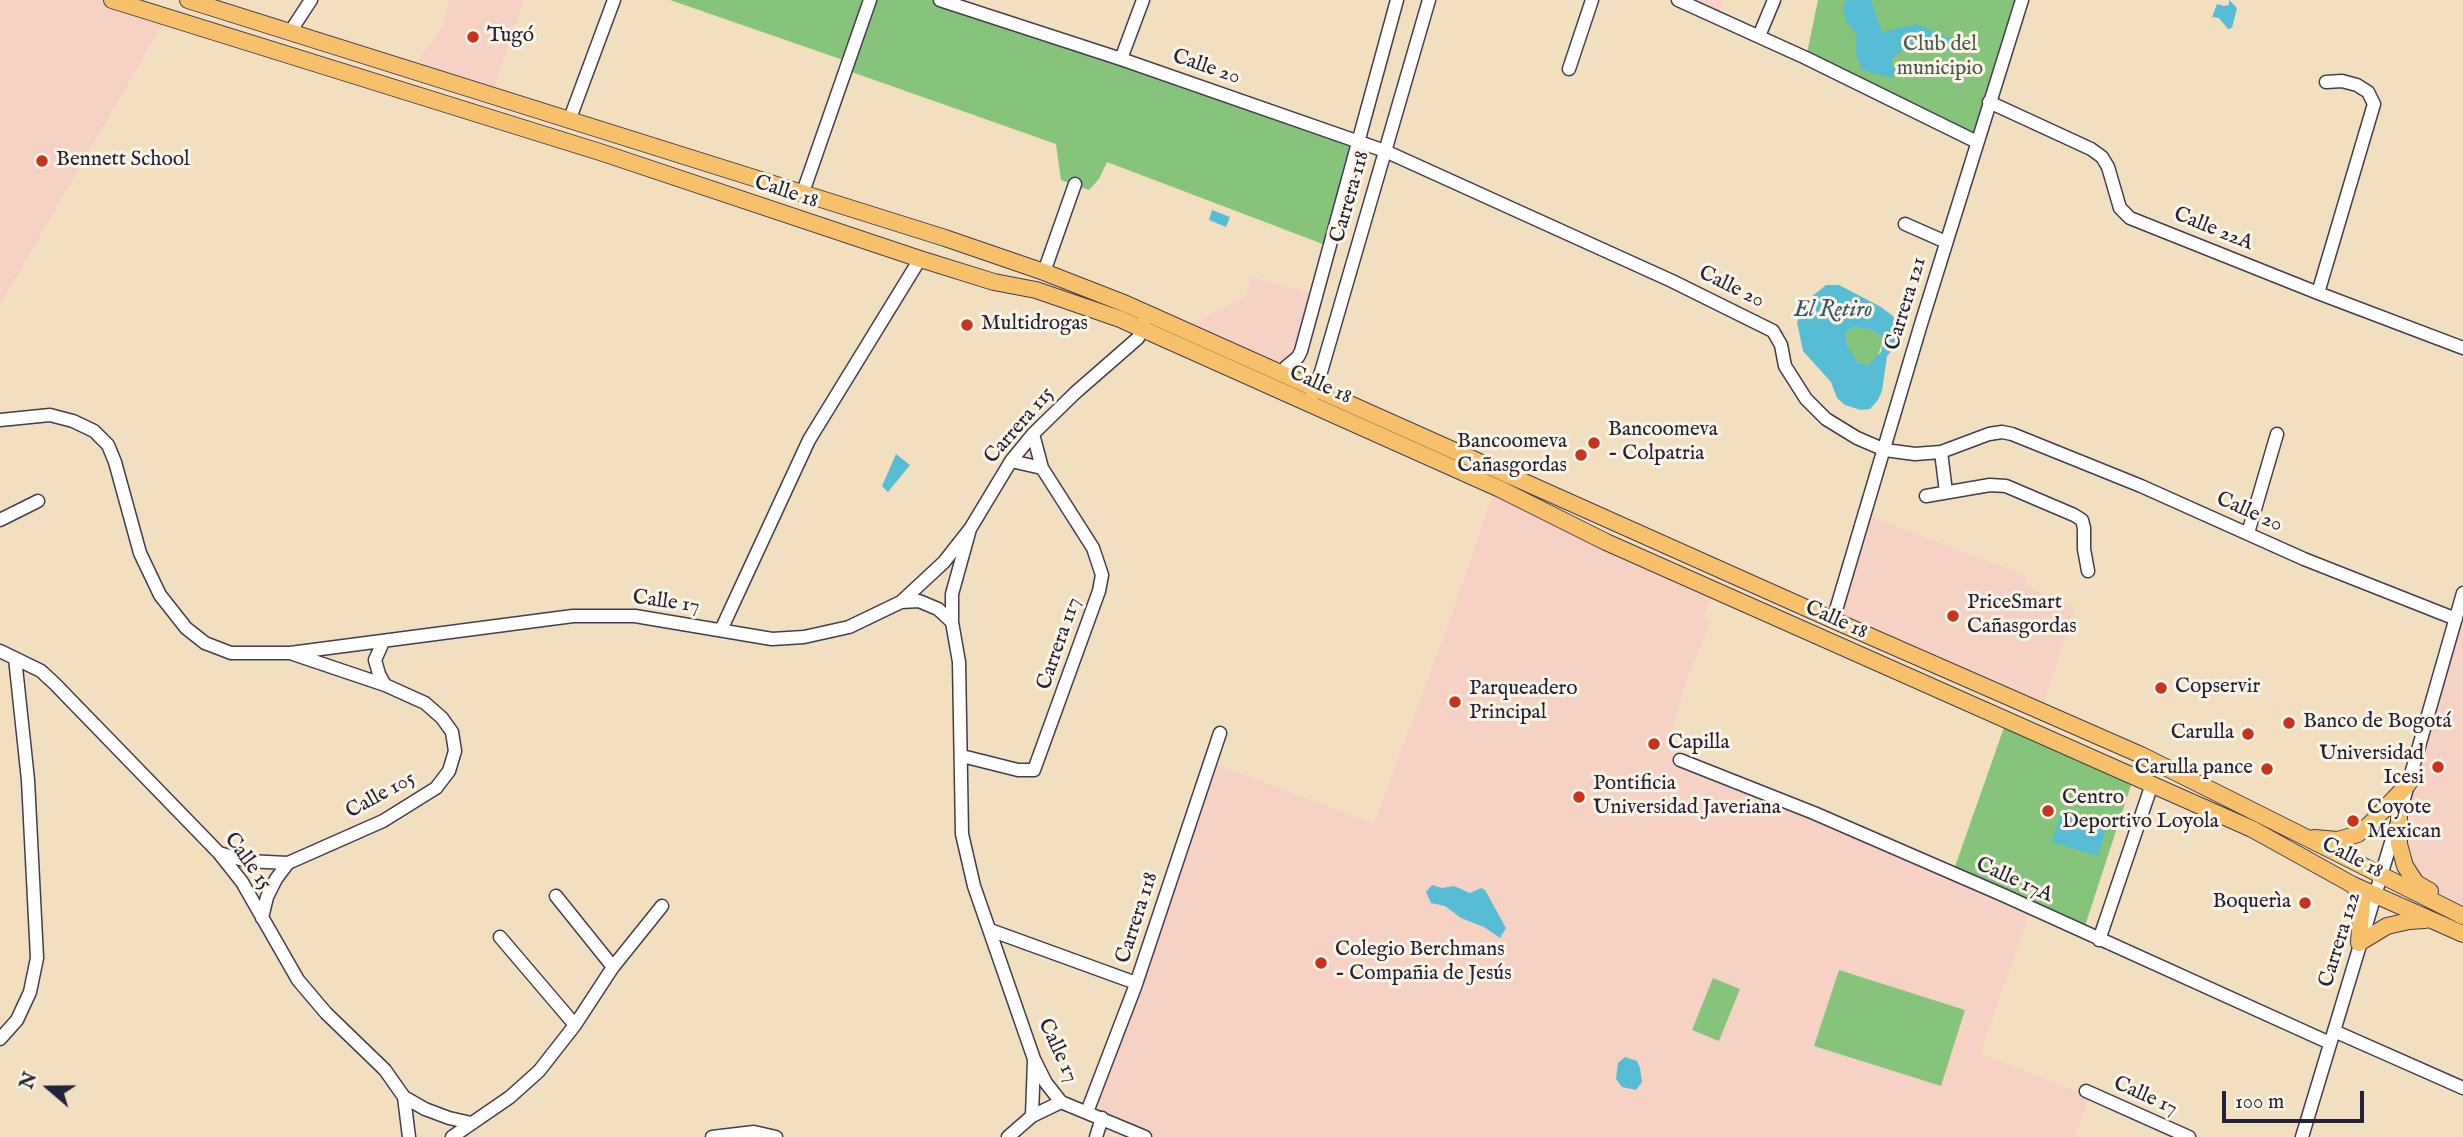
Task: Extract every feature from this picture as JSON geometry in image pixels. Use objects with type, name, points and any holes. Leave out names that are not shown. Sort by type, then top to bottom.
[{"type":"main road","name":"Calle 18","points":[[113,0],[603,153],[919,259],[994,282],[1036,290],[1144,321]]},
{"type":"main road","name":"Calle 18","points":[[188,0],[945,238],[1044,272],[1144,321],[1312,396],[1565,499],[1833,621],[2153,761],[2463,916]]},
{"type":"main road","name":"Calle 18","points":[[1312,396],[1606,542],[2252,829],[2353,885],[2463,934]]},
{"type":"main road","points":[[2305,837],[2338,840],[2358,834],[2409,783]]},
{"type":"main road","points":[[2399,816],[2399,844],[2405,866],[2413,879],[2463,908]]},
{"type":"main road","points":[[2353,885],[2362,901],[2359,943]]},
{"type":"main road","points":[[2359,943],[2377,930],[2398,923],[2430,921]]},
{"type":"street","points":[[290,32],[311,0]]},
{"type":"street","points":[[569,121],[614,0]]},
{"type":"street","points":[[802,195],[870,0]]},
{"type":"street","name":"Calle 20","points":[[940,0],[1121,59],[1385,151],[1672,281],[1773,331],[1781,345],[1784,366],[1806,399],[1826,419],[1857,438],[1885,450],[1915,454],[1941,452],[1989,434],[2012,434],[2304,559],[2456,619]]},
{"type":"street","points":[[1121,59],[1143,0]]},
{"type":"street","points":[[1286,366],[1298,357],[1301,351],[1397,0]]},
{"type":"street","name":"Carrera 118","points":[[1312,396],[1429,0]]},
{"type":"street","points":[[1569,69],[1592,0]]},
{"type":"street","points":[[1678,0],[1759,36],[1977,142]]},
{"type":"street","points":[[1759,36],[1774,0]]},
{"type":"street","name":"Carrera 121","points":[[1833,621],[1946,242],[2022,0]]},
{"type":"street","points":[[2318,293],[2374,104],[2368,92],[2357,85],[2342,81],[2326,82]]},
{"type":"street","name":"Calle 22A","points":[[1989,102],[2091,149],[2102,157],[2108,167],[2120,208],[2130,218],[2463,348]]},
{"type":"street","points":[[1044,272],[1075,184]]},
{"type":"street","points":[[1905,223],[1946,242]]},
{"type":"street","points":[[721,630],[809,440],[919,259]]},
{"type":"street","name":"Carrera 115","points":[[901,601],[944,562],[970,529],[1011,461],[1033,434],[1138,338],[1144,321]]},
{"type":"street","name":"Calle 17","points":[[0,420],[50,415],[73,421],[94,431],[108,445],[116,462],[140,553],[160,595],[186,628],[205,643],[231,653],[290,653],[573,617],[635,616],[772,639],[804,638],[849,627],[901,601]]},
{"type":"street","name":"Carrera 117","points":[[962,756],[1018,770],[1034,770],[1099,591],[1102,575],[1099,561],[1042,468],[1033,434]]},
{"type":"street","points":[[2248,533],[2277,434]]},
{"type":"street","points":[[1941,452],[1946,492]]},
{"type":"street","points":[[1011,461],[1042,468]]},
{"type":"street","points":[[1926,496],[1990,485],[2006,486],[2074,515],[2082,520],[2088,571]]},
{"type":"street","points":[[0,520],[38,501]]},
{"type":"street","name":"Calle 17","points":[[970,529],[952,594],[952,622],[959,662],[962,834],[974,886],[1034,1059],[1046,1083],[1061,1102]]},
{"type":"street","name":"Carrera 122","points":[[2302,1137],[2409,783],[2463,593]]},
{"type":"street","points":[[901,601],[919,601],[938,608],[952,622]]},
{"type":"street","points":[[383,642],[375,660],[385,685]]},
{"type":"street","name":"Calle 15","points":[[0,651],[41,671],[219,853],[242,882],[298,980],[326,1013],[385,1070],[404,1097],[409,1137]]},
{"type":"street","name":"Calle 105","points":[[219,853],[247,861],[288,863],[383,821],[436,788],[449,771],[455,751],[452,732],[442,718],[425,704],[385,685],[290,653]]},
{"type":"street","points":[[0,1039],[17,1020],[26,1002],[37,958],[28,780],[15,657]]},
{"type":"street","name":"Carrera 118","points":[[1087,1112],[1136,983],[1220,733]]},
{"type":"street","name":"Calle 17A","points":[[1680,760],[1814,813],[2099,940],[2463,1088]]},
{"type":"street","points":[[2099,940],[2152,784]]},
{"type":"street","points":[[262,918],[272,888],[288,863]]},
{"type":"street","points":[[556,896],[613,967]]},
{"type":"street","points":[[452,1137],[510,1097],[539,1071],[575,1025],[613,967],[662,906]]},
{"type":"street","points":[[990,930],[1136,983]]},
{"type":"street","points":[[500,937],[575,1025]]},
{"type":"street","points":[[1032,1116],[1034,1059]]},
{"type":"street","name":"Calle 17","points":[[2086,1091],[2189,1137]]},
{"type":"street","points":[[404,1097],[425,1109],[471,1123]]},
{"type":"street","points":[[1007,1137],[1032,1116],[1061,1102],[1145,1137]]},
{"type":"street","points":[[1096,1137],[1102,1118]]},
{"type":"street","points":[[712,1137],[754,1132],[776,1137]]},
{"type":"shaded area","name":"Bennett School","points":[[0,0],[112,0],[167,16],[0,305]]},
{"type":"shaded area","name":"Tugó","points":[[450,0],[524,0],[491,96],[411,70],[442,27]]},
{"type":"shaded area","points":[[1678,0],[1724,0],[1717,17]]},
{"type":"shaded area","points":[[1251,277],[1317,294],[1301,351],[1286,367],[1181,330],[1246,296]]},
{"type":"shaded area","name":"Pontificia Universidad Javeriana","points":[[1493,494],[1715,590],[1703,617],[1711,620],[1687,679],[1668,742],[1670,753],[1680,760],[1952,874],[2134,776],[2112,842],[2031,909],[1980,1053],[2089,1097],[2075,1137],[1145,1137],[1087,1112],[1210,762],[1374,824],[1449,623]]},
{"type":"shaded area","name":"PriceSmart Cañasgordas","points":[[1865,515],[2027,576],[2024,585],[2075,607],[2041,712],[1833,620]]},
{"type":"shaded area","name":"Universidad Icesi","points":[[2463,593],[2463,908],[2416,883],[2399,816]]},
{"type":"green space","points":[[670,0],[940,0],[1358,142],[1328,246],[1107,162],[1099,179],[1089,190],[1061,180],[1056,144],[846,70],[849,62]]},
{"type":"green space","name":"Club del municipio","points":[[1818,0],[2022,0],[1977,142],[1806,58]]},
{"type":"green space","points":[[1854,327],[1872,330],[1881,336],[1883,341],[1877,358],[1868,365],[1857,362],[1847,345],[1846,332]]},
{"type":"green space","name":"Centro Deportivo Loyola","points":[[2007,719],[2134,776],[2083,932],[1952,875]]},
{"type":"green space","points":[[1839,970],[1965,1010],[1941,1086],[1814,1046]]},
{"type":"green space","points":[[1713,978],[1740,989],[1719,1041],[1692,1030]]},
{"type":"water","points":[[1846,0],[1871,0],[1882,32],[1916,24],[1958,41],[1958,46],[1952,51],[1902,50],[1892,59],[1892,66],[1898,73],[1891,78],[1866,71],[1862,69],[1856,55],[1856,36],[1847,23],[1843,8]]},
{"type":"water","points":[[2229,0],[2237,8],[2232,28],[2228,29],[2219,18],[2212,17],[2217,4],[2229,5]]},
{"type":"water","points":[[1212,210],[1230,217],[1226,227],[1209,220]]},
{"type":"water","name":"El Retiro","points":[[1826,285],[1839,285],[1893,316],[1898,336],[1894,348],[1887,356],[1882,391],[1870,409],[1861,410],[1845,405],[1837,398],[1831,382],[1803,351],[1797,322],[1810,298]],"holes":[[[1854,327],[1872,330],[1881,336],[1881,352],[1868,365],[1857,362],[1847,345],[1846,332]]]},
{"type":"water","points":[[896,454],[910,465],[888,492],[882,486]]},
{"type":"water","points":[[2061,812],[2106,827],[2098,856],[2052,842]]},
{"type":"water","points":[[1432,885],[1442,888],[1454,886],[1470,893],[1481,888],[1485,890],[1506,928],[1500,938],[1484,927],[1461,918],[1445,906],[1431,903],[1426,892]]},
{"type":"water","points":[[1625,1057],[1637,1061],[1640,1068],[1642,1082],[1636,1090],[1622,1087],[1616,1079],[1618,1063]]},
{"type":"place","name":"Tugó","points":[[473,37]]},
{"type":"place","name":"Bennett School","points":[[42,161]]},
{"type":"place","name":"Multidrogas","points":[[967,325]]},
{"type":"place","name":"Bancoomeva - Colpatria","points":[[1594,443]]},
{"type":"place","name":"Bancoomeva Cañasgordas","points":[[1581,455]]},
{"type":"place","name":"PriceSmart Cañasgordas","points":[[1953,616]]},
{"type":"place","name":"Copservir","points":[[2161,688]]},
{"type":"place","name":"Parqueadero Principal","points":[[1455,702]]},
{"type":"place","name":"Banco de Bogotá","points":[[2289,723]]},
{"type":"place","name":"Carulla","points":[[2248,734]]},
{"type":"place","name":"Capilla","points":[[1654,744]]},
{"type":"place","name":"Universidad Icesi","points":[[2438,767]]},
{"type":"place","name":"Carulla pance","points":[[2267,769]]},
{"type":"place","name":"Pontificia Universidad Javeriana","points":[[1579,797]]},
{"type":"place","name":"Centro Deportivo Loyola","points":[[2048,811]]},
{"type":"place","name":"Coyote Mexican","points":[[2353,821]]},
{"type":"place","name":"Boquerìa","points":[[2305,903]]},
{"type":"place","name":"Colegio Berchmans - Compañia de Jesús","points":[[1321,963]]}]
